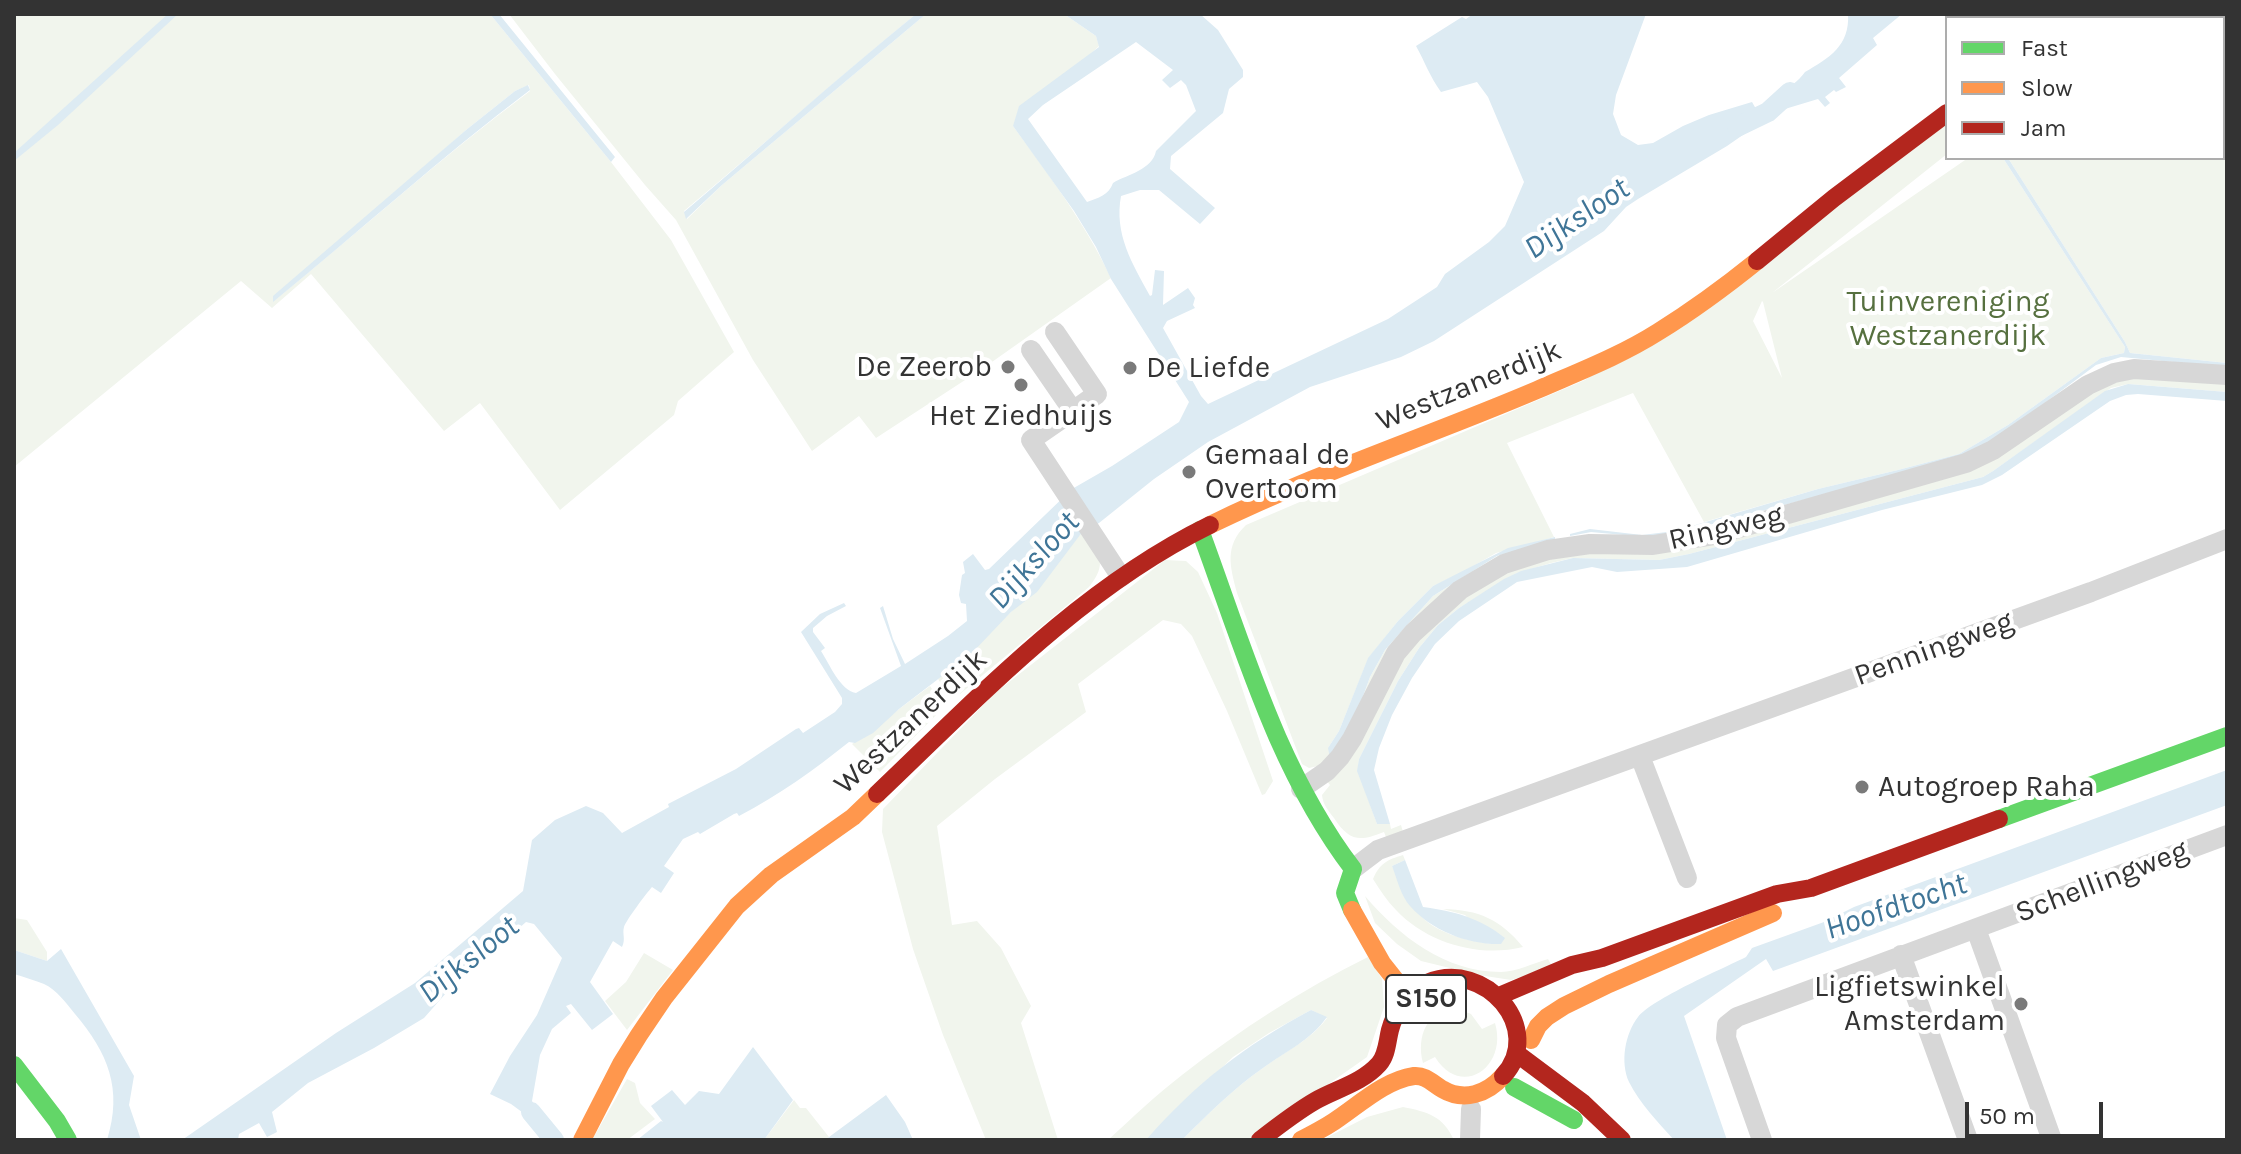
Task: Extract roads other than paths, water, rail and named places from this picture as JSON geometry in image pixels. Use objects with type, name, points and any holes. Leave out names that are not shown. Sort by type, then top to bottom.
[{"type":"street","name":"Westzanerdijk","points":[[582,1140],[639,1035],[664,998],[737,906],[771,875],[853,817],[1018,661],[1090,600],[1121,577],[1200,530],[1255,503],[1504,404],[1599,363],[1657,333],[1737,277],[1834,198],[1945,115]]},
{"type":"street","points":[[1055,332],[1097,394],[1031,440],[1121,577]]},
{"type":"street","points":[[1031,350],[1073,411]]},
{"type":"street","name":"Ringweg","points":[[1301,789],[1327,771],[1340,757],[1396,653],[1413,633],[1460,590],[1504,564],[1548,550],[1590,544],[1653,545],[1715,535],[1966,463],[1993,450],[2088,385],[2114,373],[2134,369],[2227,375]]},
{"type":"street","points":[[1200,530],[1281,748],[1301,789],[1353,869],[1345,893],[1349,906],[1382,963],[1412,1003]]},
{"type":"street","name":"Penningweg","points":[[1353,869],[1378,850],[2091,592],[2227,539]]},
{"type":"street","points":[[1503,1001],[1506,994],[1572,965],[1602,958],[1777,894],[1811,888],[2227,736]]},
{"type":"street","points":[[1640,756],[1687,878]]},
{"type":"street","name":"Schellingweg","points":[[1762,1140],[1726,1038],[1727,1025],[1737,1017],[2227,835]]},
{"type":"street","points":[[1472,1102],[1494,1103],[1514,1087],[1522,1057],[1538,1026],[1564,1006],[1783,908],[1811,888]]},
{"type":"street","name":"Schellingweg","points":[[1976,929],[2052,1140]]},
{"type":"street","points":[[1366,932],[1395,951]]},
{"type":"street","points":[[1901,955],[1968,1140]]},
{"type":"street","name":"S150","points":[[1412,1003],[1424,977],[1474,980],[1503,1001],[1516,1028],[1522,1057]]},
{"type":"street","name":"S150","points":[[1405,1065],[1392,1025],[1397,1013],[1412,1003],[1454,991],[1473,994],[1497,1009],[1503,1001]]},
{"type":"street","name":"S150","points":[[1260,1140],[1314,1102],[1370,1073],[1384,1057],[1405,1065]]},
{"type":"street","points":[[1301,1140],[1337,1120],[1361,1114],[1405,1065],[1441,1105],[1454,1110],[1498,1084],[1522,1057]]},
{"type":"street","points":[[1522,1057],[1583,1103],[1622,1140]]},
{"type":"street","points":[[14,1065],[68,1140]]},
{"type":"street","points":[[1514,1087],[1614,1140]]},
{"type":"street","points":[[1470,1140],[1472,1102]]},
{"type":"water","points":[[168,14],[178,14],[58,125],[14,161],[14,153]]},
{"type":"water","points":[[490,14],[499,14],[615,157],[611,162]]},
{"type":"water","points":[[916,14],[926,14],[722,185],[686,219],[684,212]]},
{"type":"water","points":[[1064,14],[1200,14],[1218,30],[1243,70],[1243,77],[1229,89],[1223,113],[1171,156],[1170,169],[1215,208],[1200,224],[1159,190],[1140,190],[1121,196],[1119,210],[1126,248],[1150,296],[1155,270],[1164,271],[1163,305],[1188,288],[1195,298],[1195,308],[1167,321],[1163,328],[1208,404],[1388,319],[1437,287],[1445,274],[1489,242],[1505,226],[1524,182],[1488,97],[1477,82],[1441,92],[1416,46],[1462,17],[1466,19],[1473,14],[1646,14],[1616,95],[1613,114],[1621,135],[1638,145],[1653,143],[1709,115],[1752,102],[1763,121],[1626,207],[1604,231],[1434,341],[1401,357],[1310,387],[1208,442],[1154,479],[1099,523],[1083,531],[1037,592],[1011,612],[971,654],[873,733],[855,743],[849,742],[796,782],[754,808],[739,816],[734,814],[700,834],[698,832],[683,839],[664,866],[674,873],[661,893],[652,887],[649,890],[624,927],[622,947],[613,941],[590,982],[613,1014],[592,1030],[571,1004],[566,1006],[571,1013],[552,1029],[540,1055],[532,1101],[536,1108],[526,1115],[490,1094],[537,1015],[562,958],[534,924],[526,922],[447,992],[424,1018],[308,1083],[272,1112],[277,1132],[267,1137],[259,1123],[239,1134],[238,1140],[182,1140],[336,1033],[415,983],[523,891],[532,840],[555,820],[586,806],[603,813],[622,833],[669,807],[668,804],[736,769],[796,729],[803,733],[835,712],[842,704],[842,698],[801,632],[820,614],[844,603],[846,606],[827,616],[813,628],[813,632],[825,648],[821,651],[836,676],[845,687],[856,693],[901,666],[880,608],[883,606],[905,664],[967,621],[966,604],[961,603],[959,595],[965,573],[963,562],[973,554],[985,570],[989,569],[1072,489],[1179,422],[1189,402],[1111,279],[1074,211],[1013,126],[1019,106],[1099,47],[1096,36]],"holes":[[[1136,42],[1173,70],[1162,80],[1170,88],[1181,80],[1196,111],[1156,151],[1150,163],[1113,183],[1106,193],[1087,202],[1028,119],[1043,105]]]},
{"type":"water","points":[[1848,14],[1902,14],[1873,38],[1877,45],[1839,78],[1846,87],[1836,92],[1834,90],[1825,97],[1830,103],[1825,107],[1818,99],[1775,112],[1768,102],[1830,56],[1842,43]]},
{"type":"water","points":[[528,85],[530,90],[273,302],[273,296],[466,130],[515,91]]},
{"type":"water","points":[[2004,160],[2009,160],[2130,353],[2227,363],[2227,367],[2121,357],[2096,365],[2011,428],[1972,452],[1908,472],[1656,538],[1591,532],[1570,536],[1590,529],[1642,535],[1675,531],[1818,489],[1959,454],[2008,425],[2101,358],[2124,353],[2125,347]]},
{"type":"water","points":[[2128,384],[2227,392],[2227,401],[2126,395],[2110,401],[2002,475],[1982,485],[1882,510],[1687,567],[1617,572],[1592,567],[1517,582],[1459,621],[1435,644],[1412,678],[1379,748],[1374,770],[1390,824],[1377,824],[1357,771],[1359,759],[1398,681],[1438,625],[1504,579],[1521,571],[1573,558],[1659,560],[1689,554],[1983,477],[2105,391]]},
{"type":"water","points":[[1555,537],[1555,540],[1497,556],[1433,596],[1385,650],[1370,677],[1358,710],[1330,758],[1328,748],[1339,731],[1368,658],[1398,621],[1433,586],[1508,548]]},
{"type":"water","name":"Hoofdtocht","points":[[2227,770],[2227,805],[1773,971],[1766,959],[1684,1016],[1727,1140],[1674,1140],[1633,1090],[1626,1074],[1625,1048],[1638,1017],[1672,993],[1746,957],[1752,948],[1824,922],[1854,907]]},
{"type":"water","points":[[1405,860],[1423,907],[1476,920],[1505,938],[1501,944],[1476,942],[1452,935],[1419,915],[1404,897],[1392,866]]},
{"type":"water","points":[[61,949],[134,1076],[129,1105],[141,1140],[107,1140],[112,1122],[113,1088],[96,1043],[53,990],[14,974],[14,950],[47,961]]},
{"type":"water","points":[[1311,1010],[1327,1017],[1305,1039],[1231,1093],[1182,1140],[1146,1140],[1183,1101],[1222,1067],[1264,1037]]},
{"type":"water","points":[[753,1047],[793,1100],[764,1140],[637,1140],[663,1122],[651,1106],[672,1090],[685,1105],[699,1091],[719,1094]]},
{"type":"water","points":[[886,1095],[905,1122],[913,1140],[825,1140]]},
{"type":"waterway","name":"Dijksloot","points":[[1737,127],[1768,112],[1790,92]]},
{"type":"waterway","points":[[531,1112],[554,1140]]},
{"type":"place","name":"De Zeerob","points":[[1008,367]]},
{"type":"place","name":"De Liefde","points":[[1130,368]]},
{"type":"place","name":"Het Ziedhuijs","points":[[1021,385]]},
{"type":"place","name":"Gemaal de Overtoom","points":[[1189,472]]},
{"type":"place","name":"Autogroep Raha","points":[[1862,787]]},
{"type":"place","name":"Ligfietswinkel Amsterdam","points":[[2021,1004]]},
{"type":"park label","name":"Tuinvereniging Westzanerdijk","points":[[1948,319]]}]
